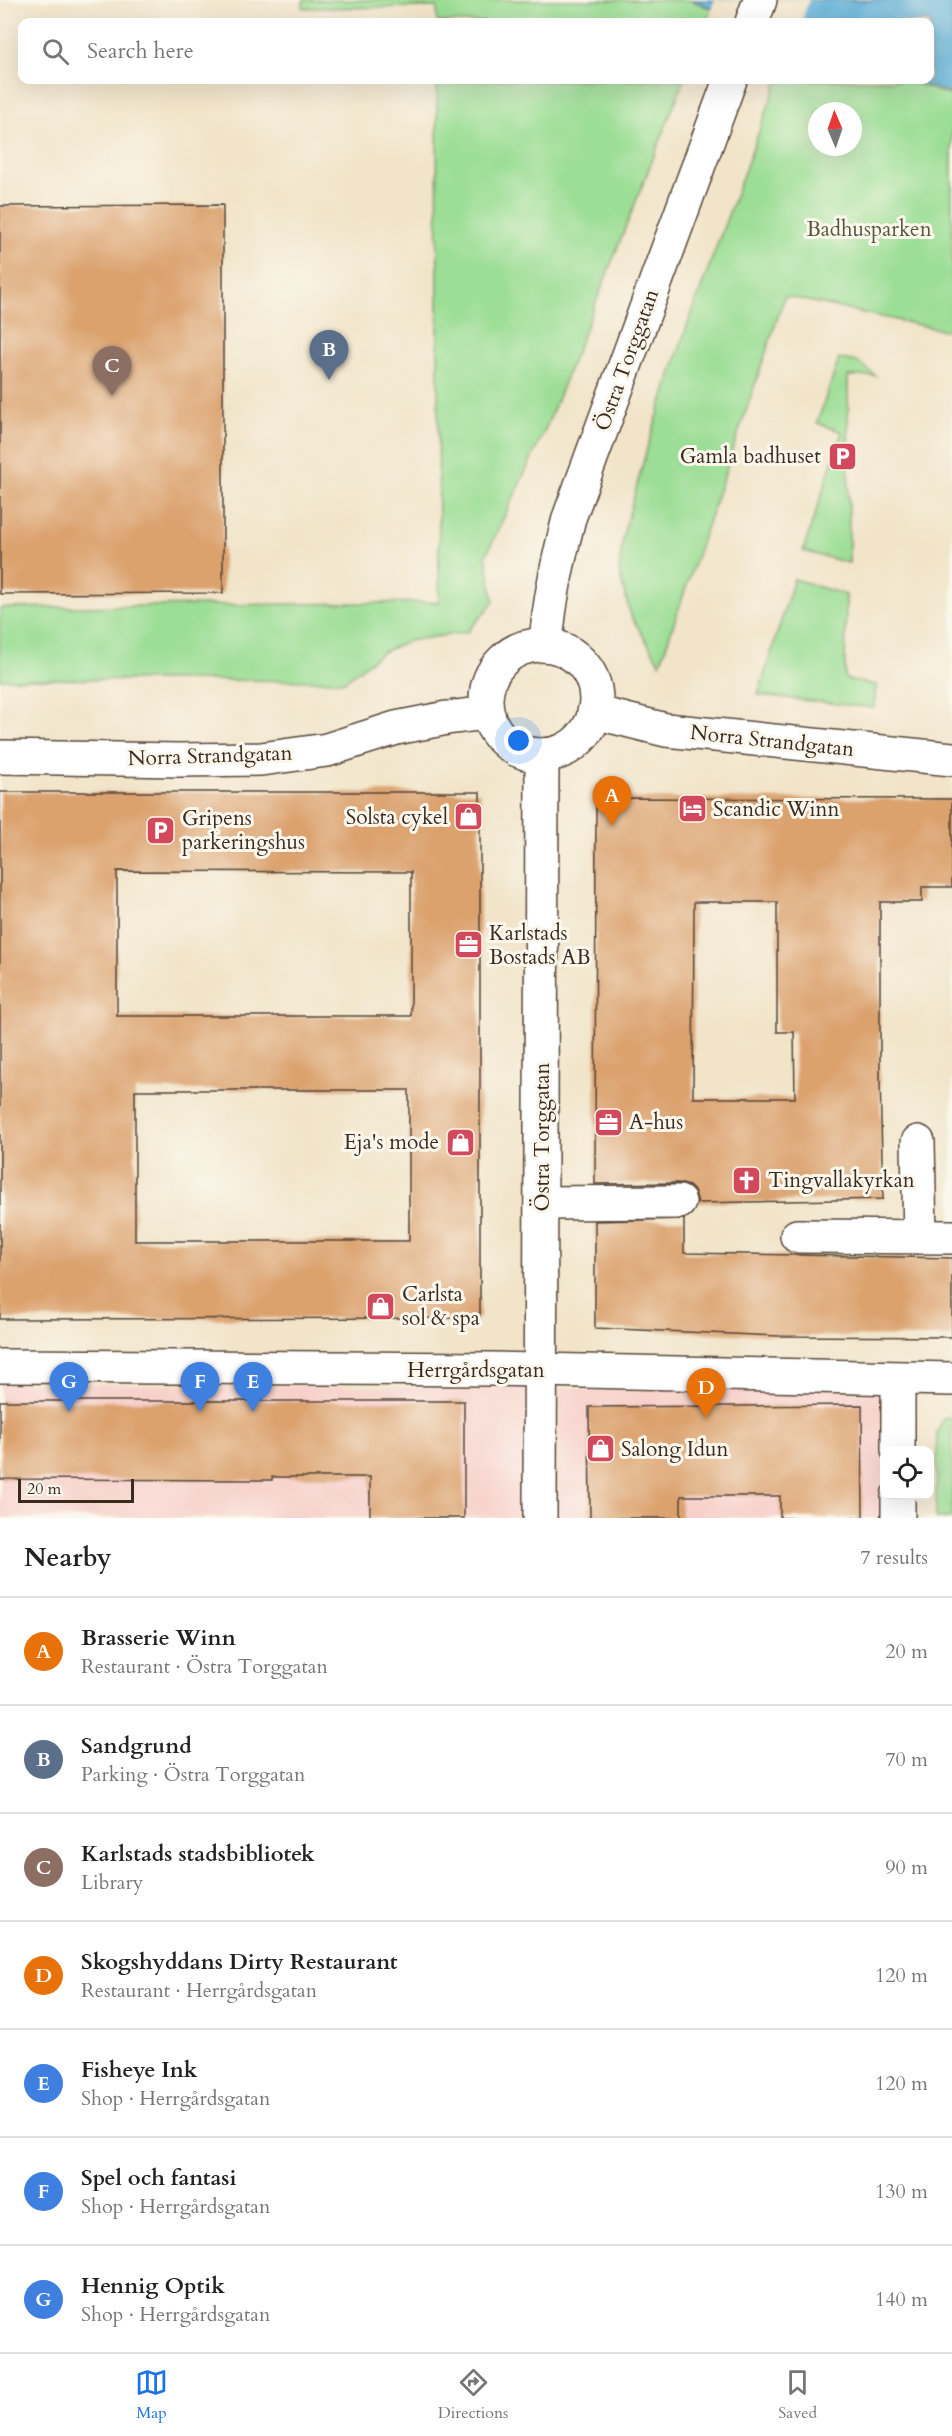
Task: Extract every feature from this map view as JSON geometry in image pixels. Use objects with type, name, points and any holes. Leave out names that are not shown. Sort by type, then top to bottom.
[{"type":"street","points":[[753,18],[760,0]]},
{"type":"street","name":"Östra Torggatan","points":[[546,645],[549,607],[556,568],[569,518],[729,84]]},
{"type":"street","points":[[546,645],[565,650],[587,670],[596,698],[594,712],[585,731],[571,746],[542,755],[520,750],[509,744],[496,730],[487,713],[488,686],[501,662],[511,653],[524,648],[546,645]]},
{"type":"street","name":"Norra Strandgatan","points":[[594,712],[666,730],[952,759]]},
{"type":"street","name":"Norra Strandgatan","points":[[0,757],[261,759],[327,750],[396,728],[487,713]]},
{"type":"street","name":"Östra Torggatan","points":[[540,1518],[542,755]]},
{"type":"street","points":[[918,1142],[920,1237]]},
{"type":"street","points":[[542,1203],[679,1202]]},
{"type":"street","points":[[797,1236],[952,1238]]},
{"type":"street","name":"Herrgårdsgatan","points":[[0,1366],[541,1370],[952,1380]]},
{"type":"street","points":[[898,1380],[898,1446]]},
{"type":"street","points":[[898,1500],[898,1518]]},
{"type":"shaded area","points":[[0,1383],[519,1388],[893,1388],[885,1446],[880,1446],[880,1500],[885,1500],[892,1518],[0,1518]]},
{"type":"green space","points":[[303,0],[691,0],[712,9],[708,18],[437,18],[437,7],[303,8]]},
{"type":"green space","points":[[437,84],[682,84],[548,423],[486,556],[494,602],[467,632],[408,641],[381,653],[345,681],[0,679],[0,608],[439,602]]},
{"type":"green space","name":"Badhusparken","points":[[777,84],[916,84],[952,96],[952,332],[785,296],[660,664],[631,616],[619,573],[623,536],[648,445],[686,329]]},
{"type":"green space","points":[[839,359],[858,362],[876,376],[848,376],[849,563],[803,551],[842,432],[817,423]]},
{"type":"green space","points":[[794,579],[846,595],[845,679],[876,685],[874,708],[758,695]]},
{"type":"green space","points":[[952,1417],[952,1518],[936,1518],[937,1432],[943,1419]]},
{"type":"water","points":[[691,0],[952,0],[952,94],[921,84],[934,84],[934,18],[737,18]]},
{"type":"pier","points":[[715,0],[809,0],[802,18],[727,18],[710,12]]},
{"type":"building","points":[[223,205],[223,593],[0,594],[0,206]]},
{"type":"building","points":[[0,792],[480,792],[480,1318],[0,1319]],"holes":[[[117,871],[411,872],[411,1016],[117,1016]],[[135,1090],[409,1090],[409,1241],[135,1241]]]},
{"type":"building","points":[[596,798],[952,799],[952,887],[922,887],[922,902],[880,902],[883,1199],[698,1203],[695,1192],[689,1186],[679,1183],[595,1184]],"holes":[[[694,902],[777,902],[777,1032],[794,1032],[795,1098],[693,1098]]]},
{"type":"building","points":[[684,1219],[684,1253],[952,1258],[952,1337],[779,1336],[595,1328],[595,1221]]},
{"type":"building","points":[[0,1401],[464,1401],[464,1518],[370,1518],[370,1477],[272,1477],[272,1480],[0,1479]]},
{"type":"building","points":[[862,1405],[863,1518],[780,1518],[780,1496],[681,1496],[681,1518],[590,1518],[589,1407]]},
{"type":"place","name":"Sandgrund","points":[[329,380]]},
{"type":"place","name":"Karlstads stadsbibliotek","points":[[112,396]]},
{"type":"place","name":"Gamla badhuset","points":[[842,456]]},
{"type":"place","name":"Scandic Winn","points":[[692,809]]},
{"type":"place","name":"Solsta cykel","points":[[469,817]]},
{"type":"place","name":"Brasserie Winn","points":[[612,826]]},
{"type":"place","name":"Gripens parkeringshus","points":[[161,830]]},
{"type":"place","name":"Karlstads Bostads AB","points":[[468,945]]},
{"type":"place","name":"A-hus","points":[[608,1122]]},
{"type":"place","name":"Eja's mode","points":[[460,1142]]},
{"type":"place","name":"Tingvallakyrkan","points":[[747,1180]]},
{"type":"place","name":"Carlsta sol & spa","points":[[381,1306]]},
{"type":"place","name":"Hennig Optik","points":[[69,1412]]},
{"type":"place","name":"Spel och fantasi","points":[[200,1412]]},
{"type":"place","name":"Fisheye Ink","points":[[253,1412]]},
{"type":"place","name":"Skogshyddans Dirty Restaurant","points":[[706,1418]]},
{"type":"place","name":"Salong Idun","points":[[600,1449]]}]
